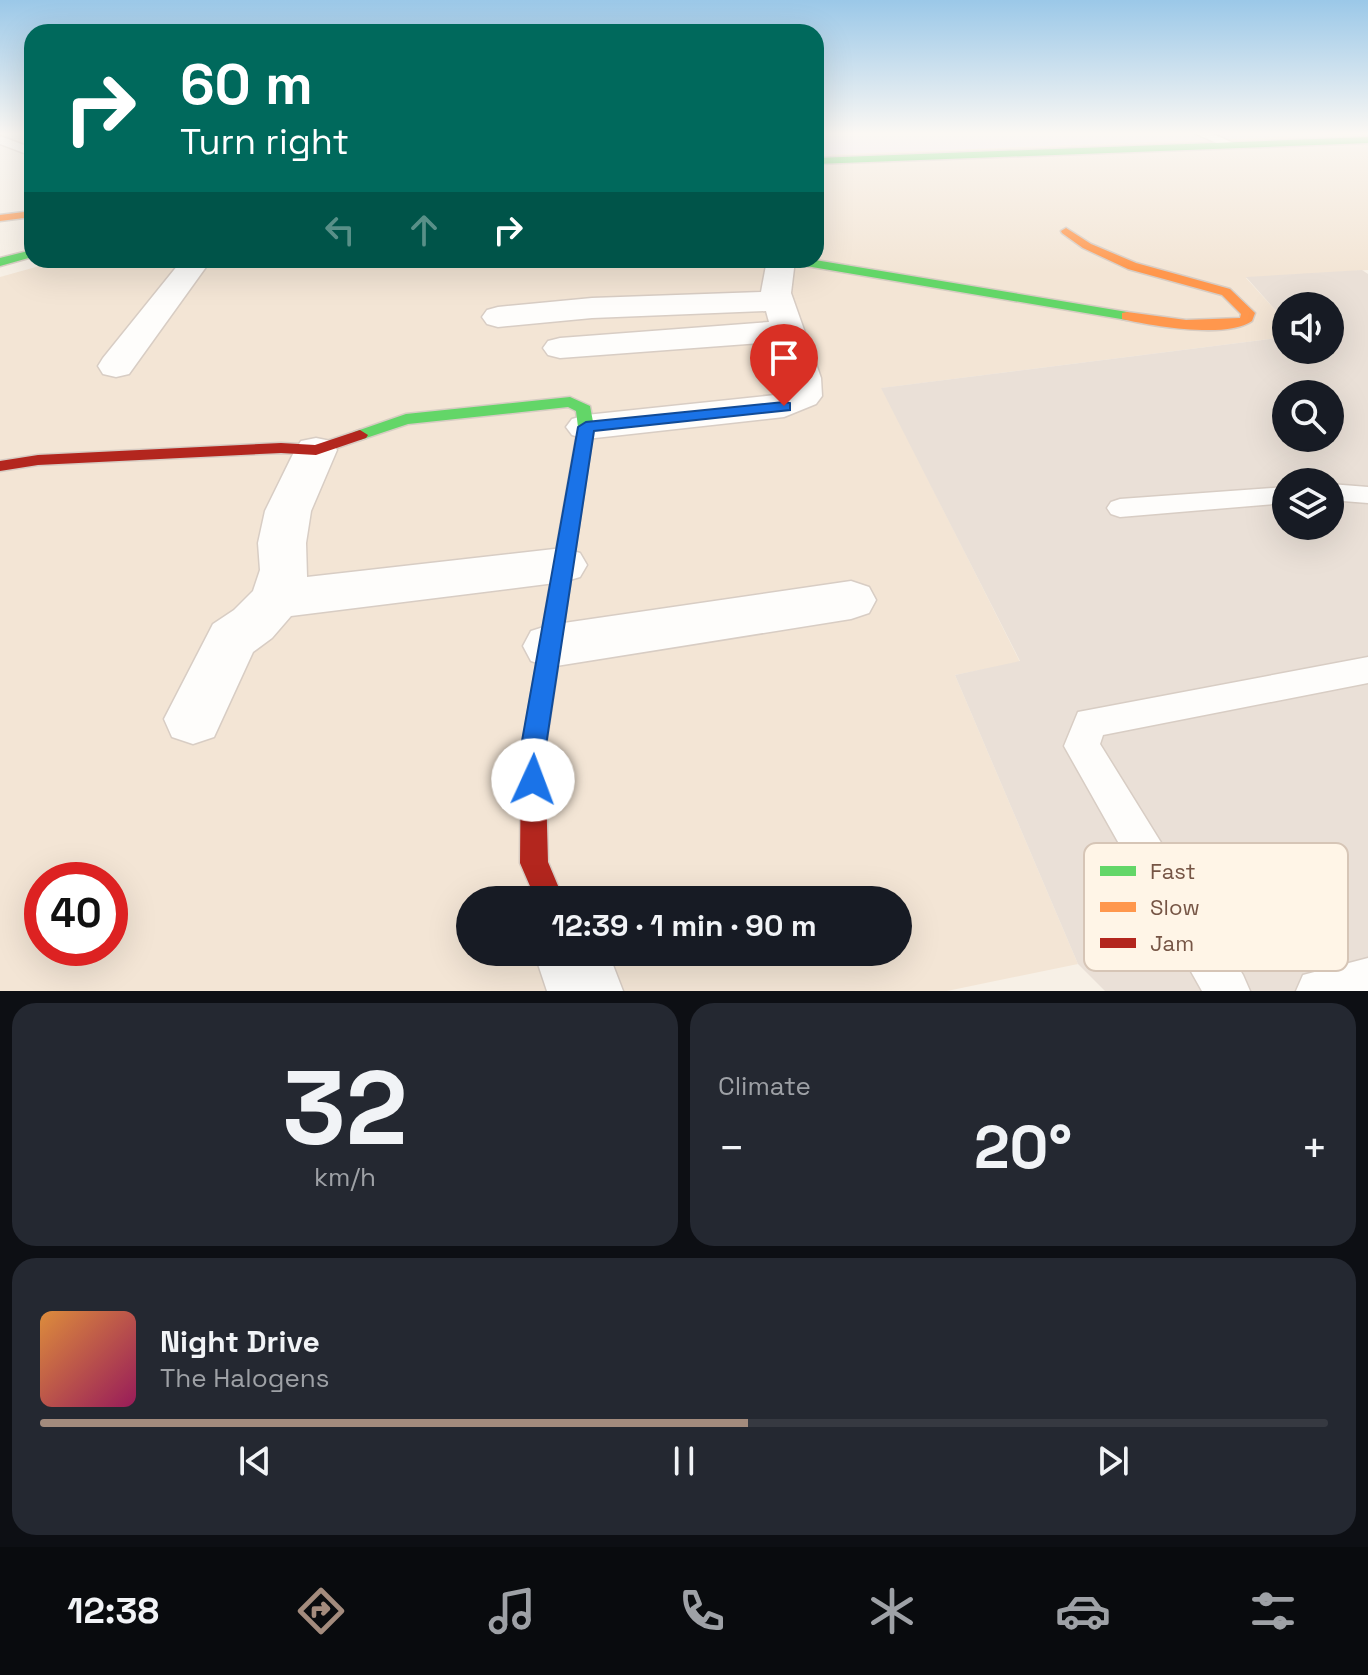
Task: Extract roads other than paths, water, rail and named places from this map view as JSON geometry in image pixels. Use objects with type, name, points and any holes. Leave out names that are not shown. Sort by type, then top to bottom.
[{"type":"main road","points":[[0,218],[24,215]]},
{"type":"main road","points":[[824,265],[1166,323],[1222,326],[1245,321],[1248,313],[1226,292],[1132,266],[1087,246],[1066,231]]},
{"type":"main road","points":[[0,262],[24,255]]},
{"type":"main road","points":[[0,466],[38,460],[281,448],[316,450],[406,419],[570,402],[584,409],[586,427],[533,752],[534,863],[544,886]]},
{"type":"street","points":[[116,366],[191,268]]},
{"type":"street","points":[[586,427],[784,406],[803,396],[803,378],[776,293],[780,268]]},
{"type":"street","points":[[498,317],[592,308],[782,316]]},
{"type":"street","points":[[560,348],[782,316]]},
{"type":"street","points":[[193,719],[232,639],[253,624],[276,599],[284,570],[282,543],[288,511],[316,450]]},
{"type":"street","points":[[276,599],[563,565]]},
{"type":"street","points":[[550,646],[851,600]]},
{"type":"street","points":[[576,966],[585,991]]},
{"type":"lane","points":[[1344,493],[1368,495]]},
{"type":"lane","points":[[1120,508],[1272,496]]},
{"type":"lane","points":[[1139,843],[1082,746],[1090,723],[1368,670]]},
{"type":"lane","points":[[1215,971],[1227,991]]},
{"type":"lane","points":[[1319,991],[1368,980]]}]
